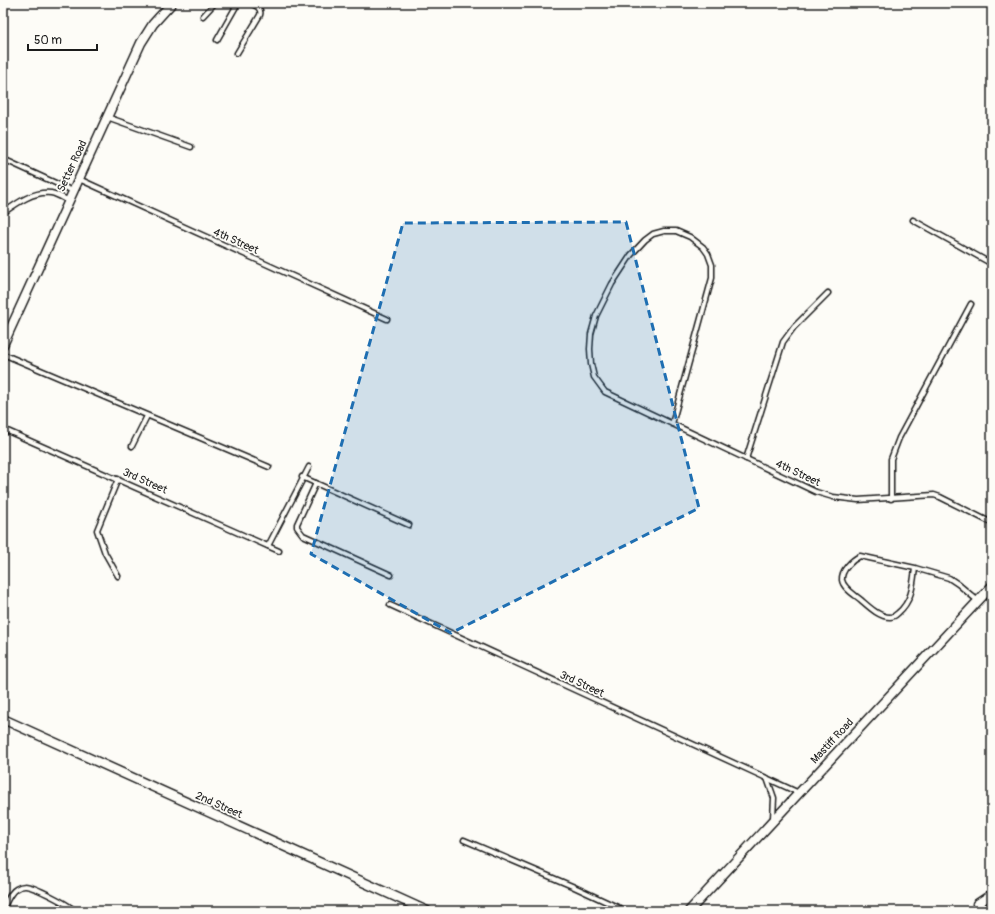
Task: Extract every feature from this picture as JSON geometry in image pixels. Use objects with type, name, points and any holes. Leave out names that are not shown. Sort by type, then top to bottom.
[{"type":"street","name":"Setter Road","points":[[3,345],[145,34],[172,3]]},
{"type":"street","name":"Mastiff Road","points":[[688,911],[992,586]]},
{"type":"street","name":"2nd Street","points":[[3,718],[427,911]]},
{"type":"street","points":[[977,904],[992,894]]},
{"type":"lane","points":[[203,16],[215,3]]},
{"type":"lane","points":[[217,40],[238,3]]},
{"type":"lane","points":[[237,53],[260,15],[259,8],[250,3]]},
{"type":"lane","points":[[107,117],[191,147]]},
{"type":"lane","points":[[3,159],[73,191]]},
{"type":"lane","name":"4th Street","points":[[78,180],[387,319]]},
{"type":"lane","points":[[3,213],[21,200],[40,194],[52,193],[69,201]]},
{"type":"lane","points":[[913,220],[992,264]]},
{"type":"lane","name":"4th Street","points":[[672,424],[712,278],[712,265],[708,254],[703,247],[690,237],[676,231],[664,231],[653,234],[645,240],[621,269],[602,301],[596,316],[591,334],[591,364],[594,377],[605,392],[672,424],[816,492],[833,497],[858,500],[891,499],[927,495],[940,497],[992,523]]},
{"type":"lane","points":[[746,459],[783,342],[794,327],[828,293]]},
{"type":"lane","points":[[891,499],[891,459],[896,445],[971,304]]},
{"type":"lane","points":[[3,354],[269,467]]},
{"type":"lane","points":[[132,446],[147,416]]},
{"type":"lane","name":"3rd Street","points":[[3,429],[279,551]]},
{"type":"lane","points":[[268,546],[309,467]]},
{"type":"lane","points":[[302,478],[409,525]]},
{"type":"lane","points":[[118,479],[97,530],[97,534],[105,553],[118,576]]},
{"type":"lane","points":[[316,483],[297,524],[297,527],[303,535],[391,575]]},
{"type":"lane","points":[[915,568],[913,585],[908,602],[896,615],[890,617],[883,616],[871,608],[844,585],[842,580],[846,567],[854,559],[860,556],[915,568],[949,578],[978,600]]},
{"type":"lane","name":"3rd Street","points":[[390,605],[799,793]]},
{"type":"lane","points":[[767,778],[774,798],[773,821]]},
{"type":"lane","points":[[464,840],[572,886],[626,911]]},
{"type":"lane","points":[[3,909],[16,888],[25,886],[44,893],[70,906],[75,911]]},
{"type":"highlighted area","points":[[626,222],[699,508],[451,633],[311,554],[403,223]]}]
